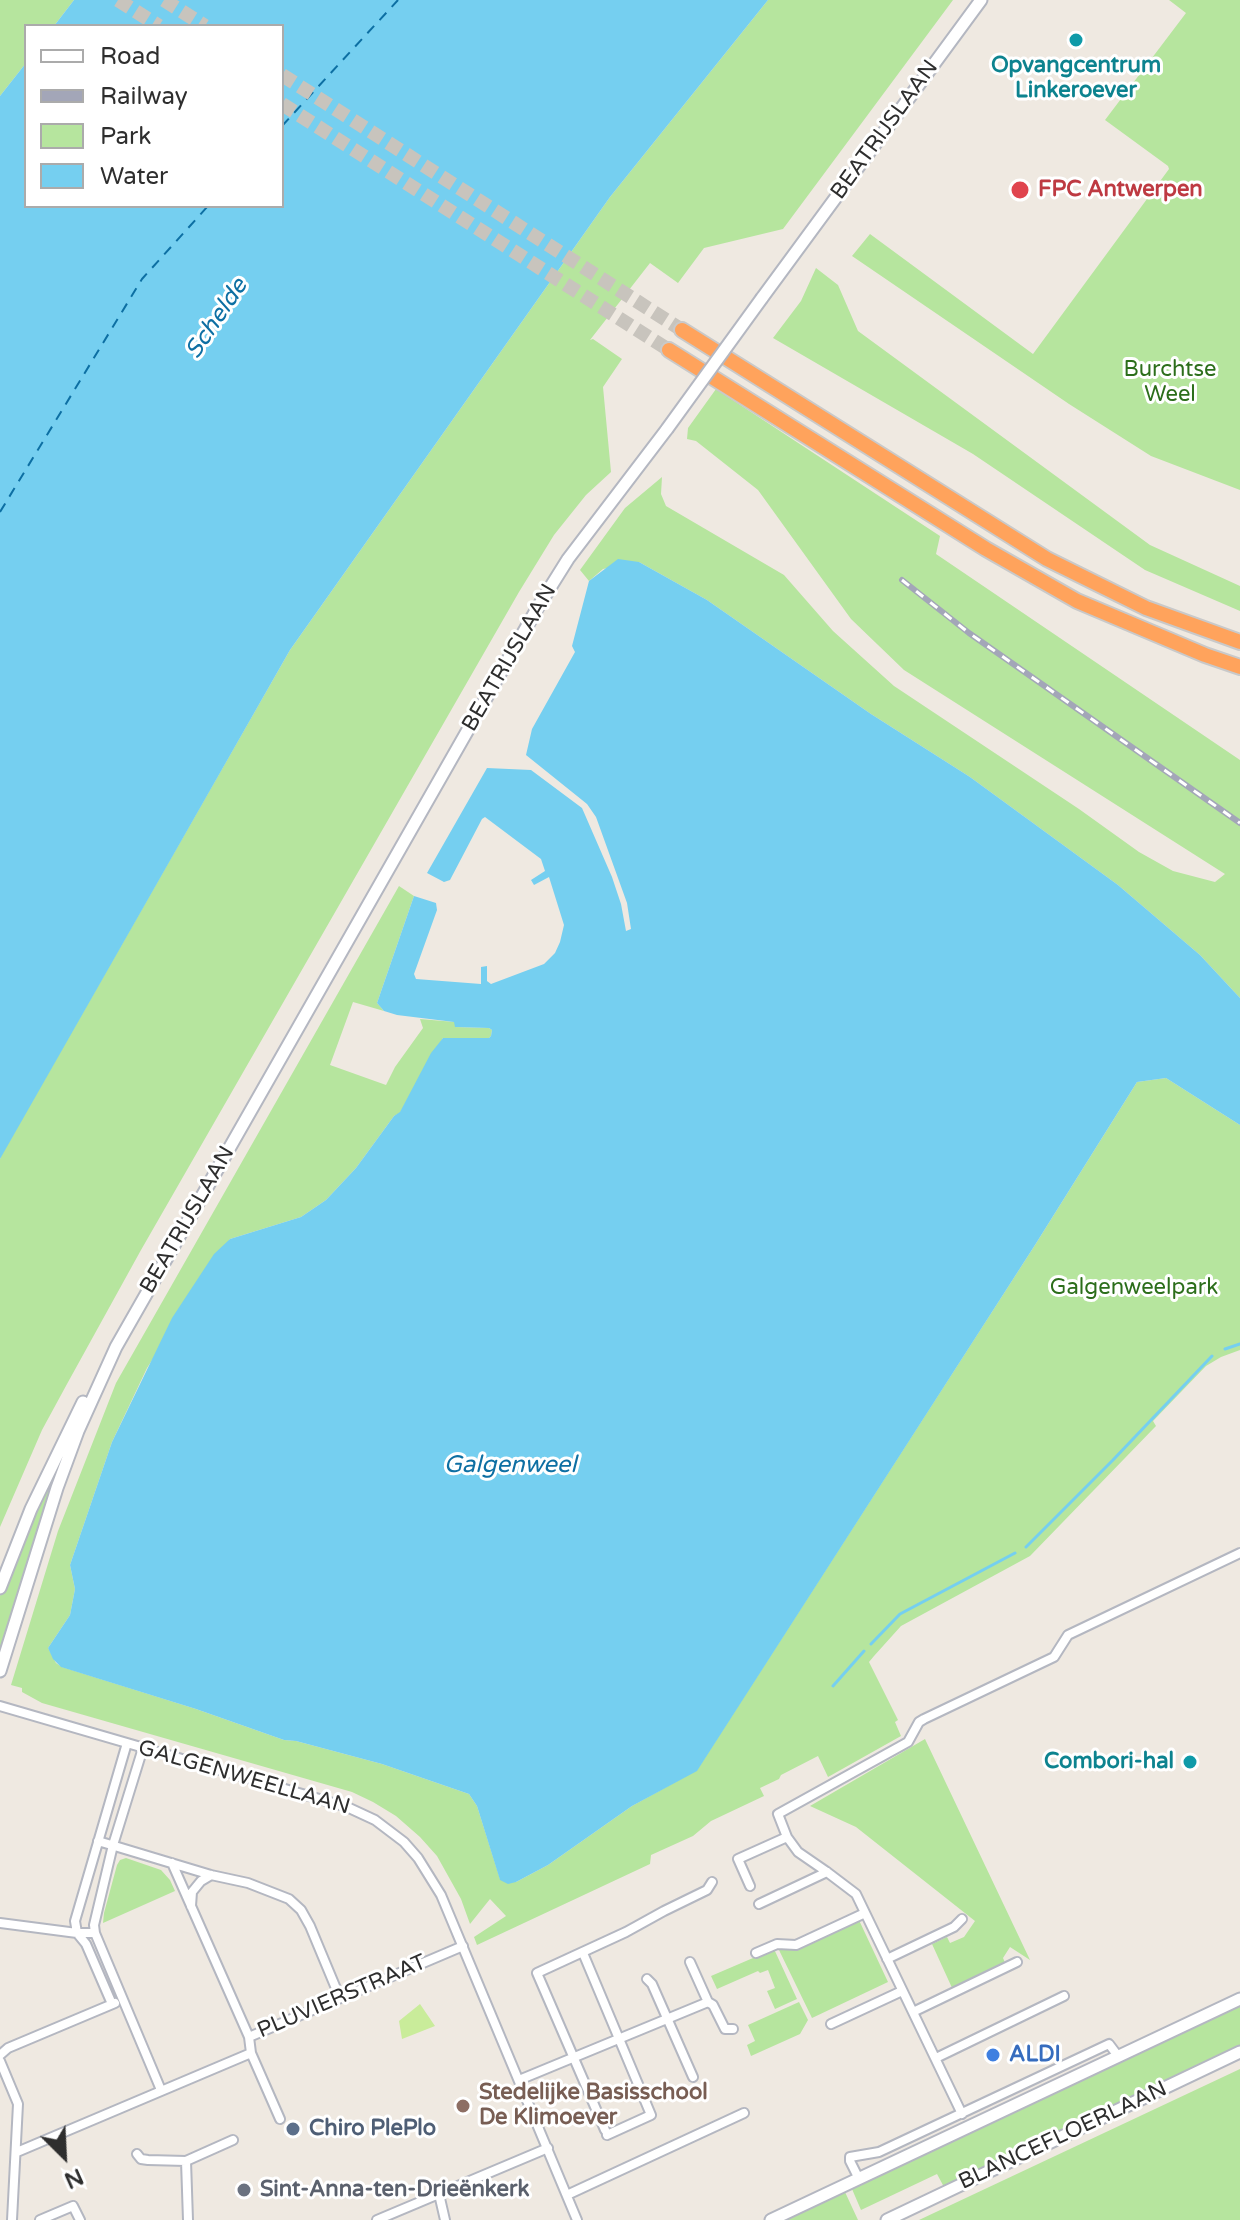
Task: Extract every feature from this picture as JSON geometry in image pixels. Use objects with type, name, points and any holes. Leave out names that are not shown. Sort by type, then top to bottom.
[{"type":"highway","points":[[682,330],[1047,559],[1146,608],[1240,642]]},
{"type":"highway","points":[[669,350],[986,549],[1077,601],[1240,667]]},
{"type":"street","name":"BEATRIJSLAAN","points":[[0,1588],[52,1462],[92,1384],[108,1361],[538,607],[568,559],[981,0]]},
{"type":"street","name":"BEATRIJSLAAN","points":[[0,1671],[57,1488],[108,1361]]},
{"type":"street","points":[[962,2114],[856,1894],[798,1852],[787,1837],[778,1814],[908,1742],[924,1719],[1054,1657],[1068,1635],[1240,1553]]},
{"type":"street","name":"GALGENWEELLAAN","points":[[0,1706],[347,1807],[375,1820],[404,1842],[441,1895],[577,2220]]},
{"type":"street","points":[[112,2004],[86,1944],[77,1933],[75,1921],[127,1743]]},
{"type":"street","points":[[143,1748],[113,1845],[95,1917],[95,1933],[161,2090]]},
{"type":"street","points":[[750,1886],[738,1859],[787,1837]]},
{"type":"street","points":[[98,1841],[248,1883],[289,1899],[301,1910],[310,1926],[340,1998]]},
{"type":"street","points":[[172,1863],[249,2037]]},
{"type":"street","points":[[759,1904],[827,1872]]},
{"type":"street","points":[[191,1907],[192,1892],[211,1875]]},
{"type":"street","points":[[583,1953],[651,2115],[606,2132],[537,1973],[707,1890],[712,1882]]},
{"type":"street","points":[[756,1953],[777,1944],[796,1945],[865,1913]]},
{"type":"street","points":[[887,1959],[954,1927],[962,1919]]},
{"type":"street","points":[[0,1923],[95,1933]]},
{"type":"street","name":"PLUVIERSTRAAT","points":[[17,2152],[251,2053],[249,2037],[463,1946]]},
{"type":"street","points":[[690,1962],[708,2002],[713,2005],[725,2029],[733,2029]]},
{"type":"street","points":[[913,2012],[1017,1962]]},
{"type":"street","points":[[647,1979],[652,1984],[693,2077]]},
{"type":"street","points":[[831,2024],[902,1991]]},
{"type":"street","points":[[936,2058],[1064,1996]]},
{"type":"street","points":[[12,2220],[18,2104],[0,2058],[8,2048],[123,1999]]},
{"type":"street","points":[[771,2220],[1240,1999]]},
{"type":"street","points":[[519,2080],[708,2002]]},
{"type":"street","points":[[859,2179],[850,2157],[879,2152],[1109,2044],[1118,2056]]},
{"type":"street","name":"BLANCEFLOERLAAN","points":[[887,2220],[1240,2052]]},
{"type":"street","points":[[251,2053],[280,2119]]},
{"type":"street","points":[[567,2195],[744,2113]]},
{"type":"street","points":[[137,2154],[141,2159],[148,2160],[186,2161],[233,2140]]},
{"type":"street","points":[[377,2220],[548,2148]]},
{"type":"street","points":[[186,2161],[188,2220]]},
{"type":"street","points":[[439,2194],[445,2220]]},
{"type":"street","points":[[40,2220],[73,2206],[80,2220]]},
{"type":"green space","points":[[0,0],[74,0],[56,24],[24,24],[24,66],[0,96]]},
{"type":"green space","points":[[768,0],[953,0],[783,229],[704,248],[678,283],[650,263],[590,340],[622,359],[603,387],[611,472],[586,495],[554,535],[519,592],[141,1250],[42,1430],[0,1527],[2,1154],[290,650],[610,197]]},
{"type":"green space","name":"Burchtse Weel","points":[[1169,0],[1240,0],[1240,490],[1151,456],[852,256],[870,234],[1033,354],[1169,169],[1105,120],[1186,13]]},
{"type":"green space","points":[[816,268],[838,285],[858,331],[1150,545],[1240,586],[1240,611],[1145,570],[973,454],[773,338],[801,301]]},
{"type":"green space","points":[[716,389],[940,536],[936,554],[1240,760],[1240,998],[1200,955],[1118,885],[970,777],[871,714],[707,600],[639,562],[603,569],[589,581],[580,570],[625,508],[662,477],[661,494],[666,506],[784,575],[833,631],[894,686],[1139,852],[1173,871],[1215,882],[1225,874],[904,670],[851,619],[758,490],[696,441],[687,439],[688,428]]},
{"type":"green space","name":"Galgenweelpark","points":[[399,886],[414,896],[377,1003],[384,1011],[353,1002],[330,1065],[386,1085],[423,1028],[420,1019],[455,1022],[455,1027],[489,1028],[492,1030],[491,1036],[443,1038],[400,1113],[394,1116],[356,1168],[326,1200],[301,1217],[230,1239],[147,1368],[112,1442],[70,1565],[75,1589],[70,1615],[48,1648],[56,1663],[62,1667],[284,1740],[382,1764],[469,1794],[477,1806],[500,1879],[516,1882],[548,1865],[632,1806],[697,1770],[1137,1082],[1166,1078],[1240,1125],[1240,1350],[1206,1366],[1153,1421],[1156,1426],[1030,1556],[901,1626],[874,1656],[869,1662],[898,1720],[895,1722],[901,1736],[828,1777],[818,1756],[760,1788],[764,1796],[711,1821],[693,1836],[651,1855],[650,1864],[477,1945],[474,1937],[506,1916],[490,1899],[470,1924],[461,1899],[437,1856],[396,1816],[373,1802],[352,1792],[42,1703],[22,1692],[22,1688],[11,1685],[58,1531],[116,1383]]},
{"type":"green space","points":[[76,1430],[0,1661],[0,1596],[70,1433]]},
{"type":"green space","points":[[925,1739],[1030,1960],[1010,1947],[1003,1958],[1006,1965],[953,1990],[932,1944],[947,1937],[950,1943],[964,1937],[975,1921],[856,1827],[810,1806]]},
{"type":"green space","points":[[126,1858],[161,1870],[175,1891],[103,1923],[117,1865]]},
{"type":"green space","points":[[858,1918],[888,1982],[812,2018],[779,1950]]},
{"type":"green space","points":[[774,1949],[797,1999],[775,2009],[767,1991],[775,1988],[768,1970],[758,1971],[717,1989],[711,1976]]},
{"type":"green space","points":[[799,2002],[808,2020],[800,2034],[751,2056],[747,2045],[755,2041],[748,2025]]},
{"type":"green space","points":[[420,2004],[435,2026],[402,2039],[399,2021]]},
{"type":"green space","points":[[1240,2004],[1240,2047],[944,2187],[937,2174],[861,2210],[852,2189]]},
{"type":"green space","points":[[1240,2069],[1240,2220],[919,2220]]},
{"type":"green space","points":[[845,2192],[858,2220],[785,2220]]},
{"type":"water","name":"Schelde","points":[[74,0],[768,0],[610,197],[290,650],[0,1159],[0,96],[24,66],[24,208],[284,208],[284,24],[56,24]]},
{"type":"water","name":"Galgenweel","points":[[618,559],[639,562],[707,600],[871,714],[970,777],[1118,885],[1200,955],[1240,998],[1240,1125],[1166,1078],[1137,1082],[697,1771],[632,1806],[548,1865],[508,1884],[500,1880],[477,1806],[469,1794],[382,1764],[284,1740],[61,1667],[48,1648],[70,1615],[75,1589],[70,1565],[112,1442],[172,1318],[214,1254],[230,1239],[301,1217],[326,1200],[400,1112],[431,1053],[443,1038],[491,1036],[492,1030],[489,1028],[455,1027],[454,1022],[397,1015],[384,1011],[377,1003],[414,896],[436,903],[437,910],[414,974],[416,979],[481,984],[481,967],[487,966],[487,981],[491,984],[544,964],[555,953],[564,925],[549,877],[534,885],[531,880],[545,871],[541,859],[485,817],[450,880],[444,882],[427,873],[487,768],[531,770],[582,808],[612,877],[626,931],[631,929],[627,903],[596,817],[587,804],[526,755],[532,729],[575,652],[572,646],[589,581]]},
{"type":"waterway","points":[[1225,1349],[1240,1344]]},
{"type":"waterway","points":[[1026,1547],[1212,1356]]},
{"type":"waterway","points":[[871,1644],[900,1614],[1015,1553]]},
{"type":"waterway","points":[[833,1686],[864,1651]]},
{"type":"ferry route","points":[[284,124],[398,0]]},
{"type":"ferry route","points":[[0,512],[142,279],[206,208]]},
{"type":"tunnel","points":[[118,0],[156,24]]},
{"type":"tunnel","points":[[164,0],[202,24]]},
{"type":"tunnel","points":[[284,76],[682,330]]},
{"type":"tunnel","points":[[284,105],[669,350]]},
{"type":"railway","points":[[902,580],[969,633],[1240,823]]},
{"type":"place","name":"Opvangcentrum Linkeroever","points":[[1076,40]]},
{"type":"place","name":"FPC Antwerpen","points":[[1020,190]]},
{"type":"place","name":"Combori-hal","points":[[1190,1762]]},
{"type":"place","name":"ALDI","points":[[993,2055]]},
{"type":"place","name":"Stedelijke Basisschool De Klimoever","points":[[463,2106]]},
{"type":"place","name":"Chiro PlePlo","points":[[293,2129]]},
{"type":"place","name":"Sint-Anna-ten-Drieënkerk","points":[[244,2190]]}]
